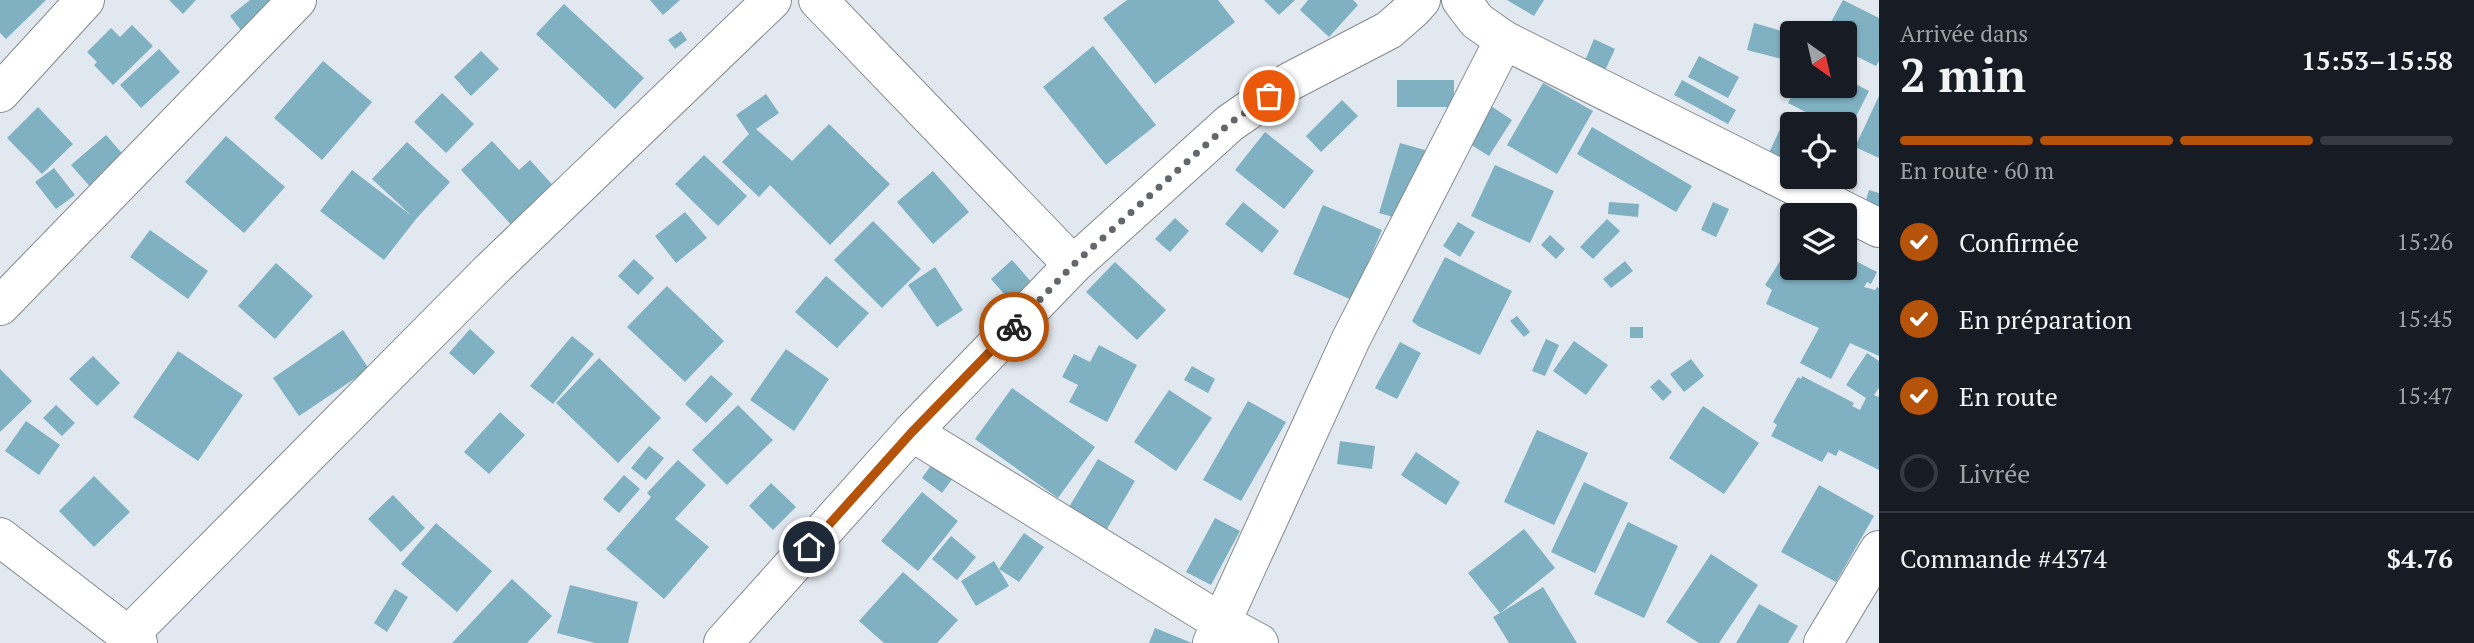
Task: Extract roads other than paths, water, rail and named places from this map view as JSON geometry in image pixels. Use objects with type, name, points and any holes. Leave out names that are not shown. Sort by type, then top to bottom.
[{"type":"street","points":[[0,93],[85,0]]},
{"type":"street","points":[[0,306],[297,0]]},
{"type":"street","points":[[0,537],[133,639],[490,271],[772,0]]},
{"type":"street","points":[[818,0],[1073,265]]},
{"type":"street","points":[[723,643],[912,432],[1073,265],[1230,123],[1289,82],[1389,30],[1420,0]]},
{"type":"street","points":[[1461,0],[1477,21],[1504,40],[1879,228]]},
{"type":"street","points":[[1217,633],[1351,339],[1504,40]]},
{"type":"street","points":[[912,432],[1217,633],[1259,643]]},
{"type":"street","points":[[1823,643],[1879,550]]}]
